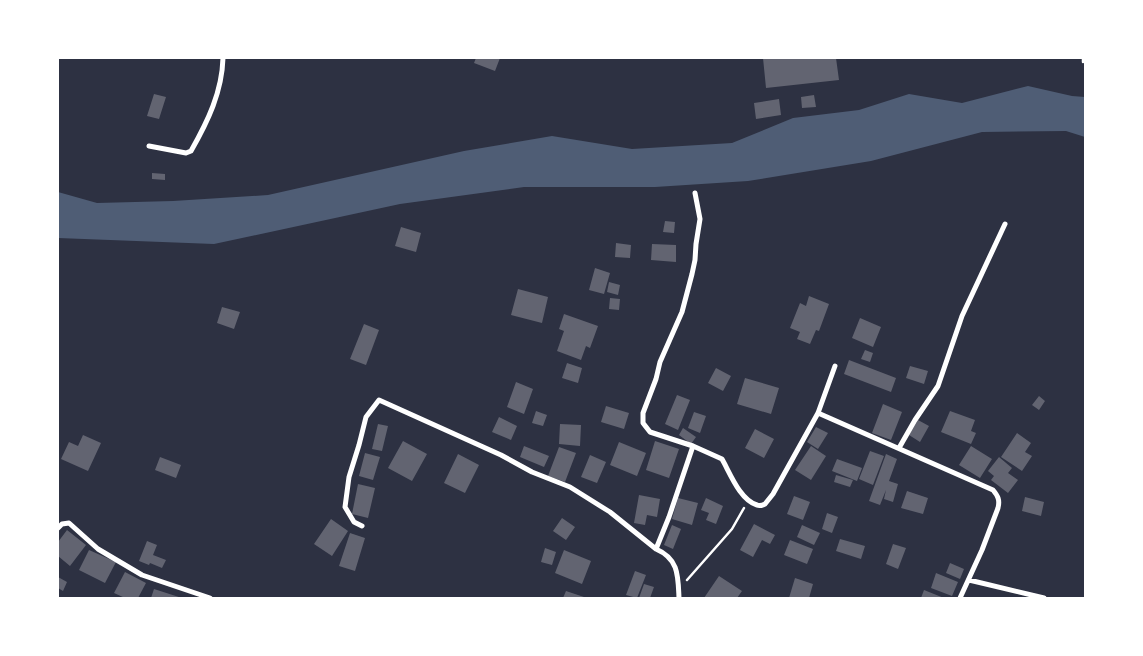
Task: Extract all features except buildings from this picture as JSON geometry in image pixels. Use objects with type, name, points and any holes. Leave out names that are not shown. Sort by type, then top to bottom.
[{"type":"street","points":[[149,146],[186,153],[192,151],[207,122],[217,95],[222,76],[223,58]]},
{"type":"street","points":[[695,193],[700,219],[696,244],[696,260],[682,312],[660,362],[643,414],[643,423],[650,432],[693,446],[722,459],[730,475],[748,500],[758,506],[765,504],[787,471],[818,413],[835,366]]},
{"type":"street","points":[[899,448],[938,386],[962,316],[1005,224]]},
{"type":"street","points":[[362,526],[354,522],[345,507],[349,477],[366,417],[379,400],[500,455],[532,472],[570,487],[610,512],[672,560],[678,574],[679,598]]},
{"type":"street","points":[[818,413],[993,490],[997,494],[1000,500],[998,508],[960,598]]},
{"type":"street","points":[[656,549],[693,446]]},
{"type":"street","points":[[58,528],[62,524],[69,523],[98,550],[142,575],[210,598]]},
{"type":"street","points":[[969,580],[1044,598]]},
{"type":"path","points":[[678,589],[732,530],[748,500]]},
{"type":"water","points":[[1028,86],[1085,97],[1085,137],[1066,131],[982,132],[871,161],[748,181],[655,187],[524,187],[400,204],[214,244],[58,238],[58,192],[97,203],[173,201],[268,195],[464,151],[552,136],[632,149],[732,143],[793,118],[859,110],[909,94],[962,103]]}]
